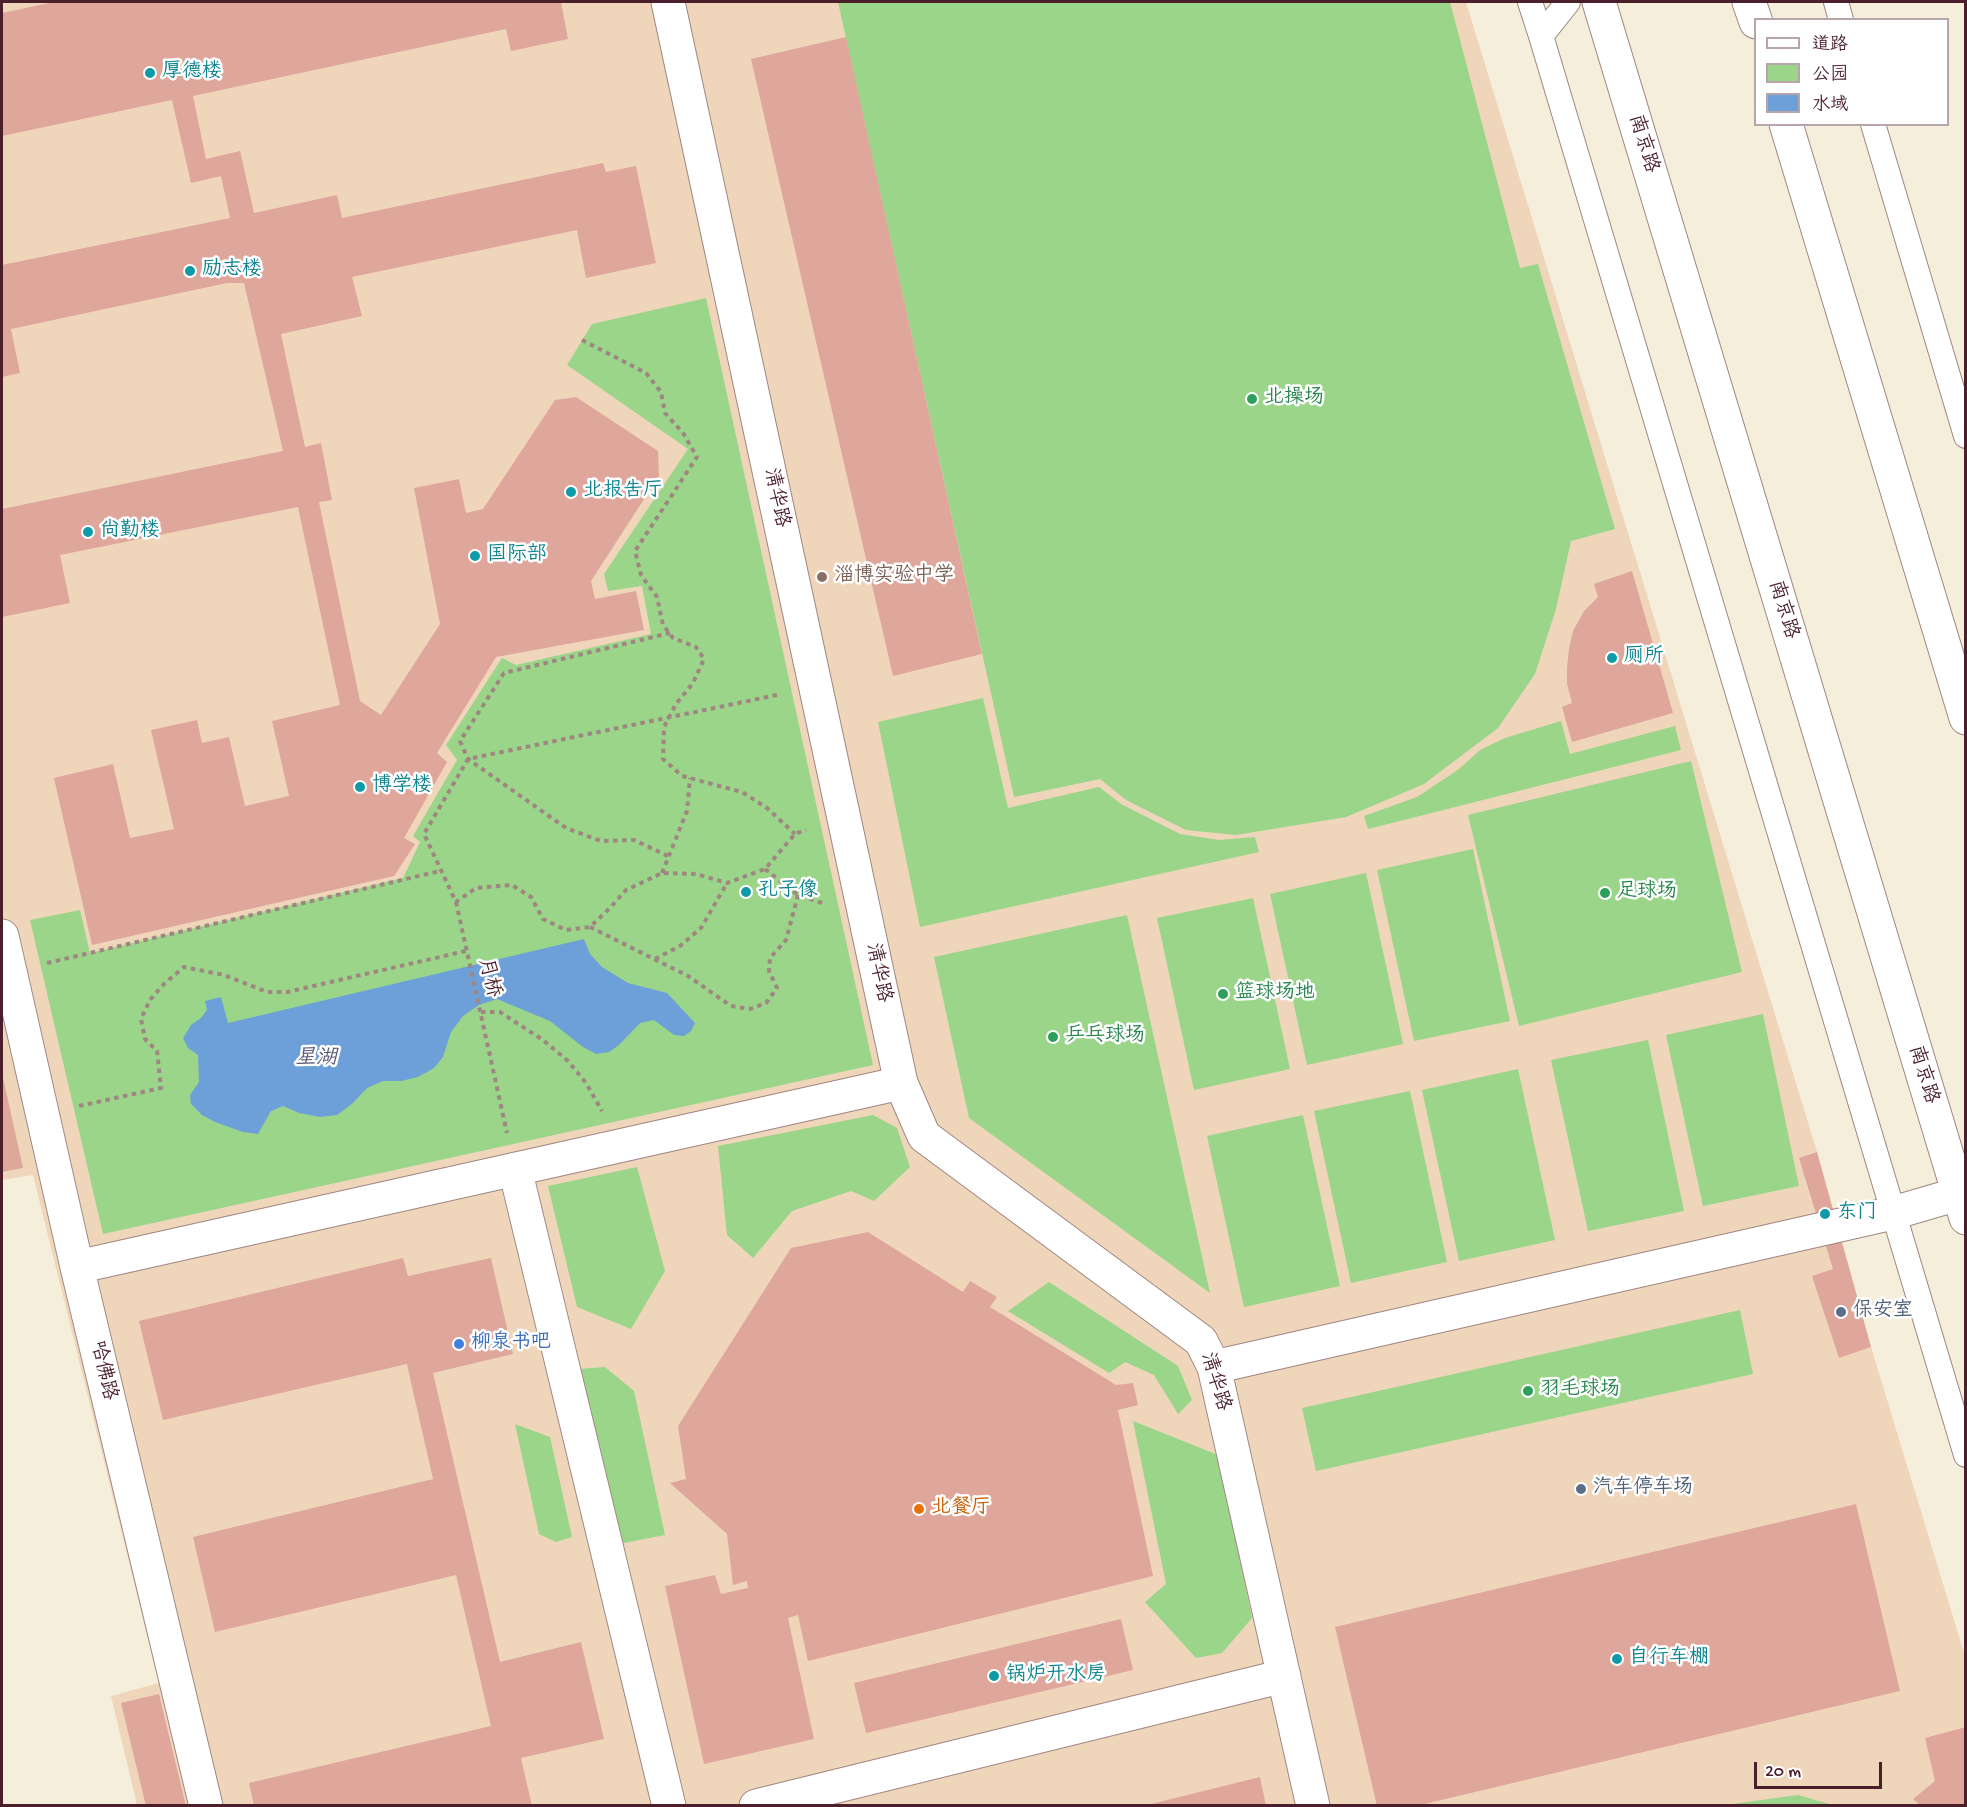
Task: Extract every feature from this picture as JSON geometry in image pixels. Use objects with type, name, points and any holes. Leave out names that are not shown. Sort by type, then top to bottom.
[{"type":"street","name":"清华路","points":[[668,2],[901,1083],[924,1136],[1201,1341],[1214,1367],[1313,1806]]},
{"type":"street","name":"南京路","points":[[1599,2],[1962,1206]]},
{"type":"street","points":[[1749,2],[1754,19]]},
{"type":"street","points":[[1787,126],[1965,718]]},
{"type":"street","name":"哈佛路","points":[[2,936],[77,1267],[206,1806]]},
{"type":"street","points":[[77,1267],[901,1083]]},
{"type":"street","points":[[515,1169],[669,1806]]},
{"type":"street","points":[[1214,1367],[1893,1213],[1962,1206]]},
{"type":"street","points":[[756,1806],[1284,1676]]},
{"type":"lane","points":[[1530,2],[1965,1455]]},
{"type":"lane","points":[[1541,36],[1568,2]]},
{"type":"lane","points":[[1836,2],[1841,18]]},
{"type":"lane","points":[[1874,126],[1965,436]]},
{"type":"path","points":[[582,340],[646,373],[661,392],[665,413],[683,433],[697,457],[635,551],[641,574],[657,597],[663,625],[673,638],[696,647],[704,659],[693,683],[676,704],[664,727],[663,759],[682,776],[742,792],[767,808],[795,834]]},
{"type":"path","points":[[668,856],[633,840],[601,841],[566,828],[468,759],[460,741],[504,672],[670,633]]},
{"type":"path","points":[[468,759],[816,687]]},
{"type":"path","name":"月桥","points":[[468,759],[424,834],[456,902],[515,1169]]},
{"type":"path","points":[[662,873],[687,811],[690,778]]},
{"type":"path","points":[[590,927],[626,890],[662,873],[696,874],[727,883],[765,869],[795,834],[843,815]]},
{"type":"path","points":[[765,869],[798,894],[822,903],[868,932]]},
{"type":"path","points":[[10,972],[440,871]]},
{"type":"path","points":[[655,959],[680,946],[701,928],[727,883]]},
{"type":"path","points":[[456,902],[476,888],[512,885],[531,897],[543,919],[566,930],[590,927],[688,976],[730,1006],[750,1009],[766,1004],[777,988],[769,971],[770,958],[786,940],[798,894]]},
{"type":"path","points":[[43,1114],[161,1088],[158,1051],[145,1039],[141,1019],[150,1000],[184,967],[224,975],[267,992],[287,992],[466,951]]},
{"type":"path","points":[[481,1011],[500,1012],[543,1040],[568,1061],[586,1083],[622,1145]]},
{"type":"shaded area","name":"淄博实验中学","points":[[2,2],[1466,2],[1817,1152],[1871,1347],[1965,1656],[1965,1805],[137,1805],[111,1696],[159,1683],[33,1175],[2,1180]]},
{"type":"green space","name":"北操场","points":[[838,2],[1450,2],[1520,268],[1538,264],[1615,529],[1571,541],[1556,609],[1535,674],[1498,728],[1424,784],[1346,817],[1236,835],[1186,830],[1126,800],[1100,779],[1014,797]]},
{"type":"green space","points":[[706,298],[873,1065],[103,1234],[30,920],[80,910],[90,953],[403,878],[420,842],[413,836],[457,760],[446,745],[502,658],[516,665],[651,634],[642,586],[608,591],[604,574],[688,449],[567,365],[592,324]]},
{"type":"green space","points":[[983,698],[1008,808],[1099,787],[1121,804],[1180,834],[1219,840],[1255,837],[1259,852],[920,927],[878,722]]},
{"type":"green space","points":[[1561,721],[1570,754],[1675,726],[1681,750],[1368,829],[1364,816],[1417,797],[1459,769],[1480,750],[1505,738]]},
{"type":"green space","name":"足球场","points":[[1691,761],[1742,972],[1519,1026],[1468,815]]},
{"type":"green space","points":[[1473,849],[1510,1021],[1414,1041],[1377,870]]},
{"type":"green space","name":"篮球场地","points":[[1366,873],[1403,1044],[1307,1065],[1270,894]]},
{"type":"green space","name":"篮球场地","points":[[1253,898],[1290,1069],[1194,1090],[1157,918]]},
{"type":"green space","name":"乒乓球场","points":[[1127,915],[1210,1293],[969,1118],[934,957]]},
{"type":"green space","points":[[1763,1014],[1799,1186],[1703,1206],[1666,1035]]},
{"type":"green space","points":[[1648,1040],[1684,1211],[1588,1231],[1551,1060]]},
{"type":"green space","points":[[1518,1069],[1555,1240],[1459,1261],[1422,1090]]},
{"type":"green space","points":[[1410,1091],[1447,1262],[1351,1283],[1314,1111]]},
{"type":"green space","points":[[873,1115],[897,1128],[910,1167],[874,1201],[851,1191],[792,1211],[753,1258],[727,1235],[718,1146]]},
{"type":"green space","points":[[1303,1115],[1340,1286],[1244,1307],[1207,1136]]},
{"type":"green space","points":[[637,1167],[665,1271],[631,1329],[577,1307],[548,1186]]},
{"type":"green space","points":[[1049,1282],[1178,1366],[1192,1400],[1178,1414],[1154,1375],[1125,1362],[1109,1373],[1008,1311]]},
{"type":"green space","name":"羽毛球场","points":[[1740,1310],[1753,1374],[1316,1471],[1302,1408]]},
{"type":"green space","points":[[605,1367],[634,1391],[665,1535],[619,1544],[579,1369]]},
{"type":"green space","points":[[1133,1421],[1218,1455],[1252,1618],[1222,1653],[1196,1658],[1145,1602],[1166,1584]]},
{"type":"green space","points":[[515,1424],[550,1437],[572,1537],[556,1542],[539,1534]]},
{"type":"green space","points":[[1798,1795],[1833,1805],[1725,1805]]},
{"type":"water","name":"星湖","points":[[584,939],[590,954],[602,967],[628,983],[667,993],[695,1023],[691,1031],[684,1036],[674,1035],[654,1020],[640,1023],[619,1045],[609,1052],[596,1054],[583,1047],[550,1021],[497,999],[479,1005],[463,1016],[451,1032],[443,1057],[434,1068],[418,1077],[401,1081],[383,1081],[367,1088],[337,1115],[320,1117],[299,1113],[283,1106],[271,1111],[258,1134],[243,1132],[215,1122],[202,1115],[191,1104],[190,1095],[199,1082],[198,1055],[188,1048],[183,1038],[191,1025],[207,1010],[205,1001],[221,997],[228,1023]]},
{"type":"building","points":[[54,2],[561,2],[568,39],[511,51],[506,29],[193,96],[206,159],[240,151],[254,213],[337,195],[342,218],[603,163],[606,172],[636,166],[656,263],[586,278],[577,230],[352,277],[362,316],[281,334],[305,447],[321,443],[332,500],[319,502],[360,701],[381,715],[440,624],[414,488],[459,479],[466,513],[483,509],[555,400],[576,397],[658,451],[659,476],[591,581],[595,599],[636,591],[644,630],[496,657],[437,753],[447,762],[404,838],[415,844],[394,876],[92,945],[54,778],[113,764],[130,838],[174,829],[151,730],[197,720],[202,743],[229,737],[245,806],[289,796],[272,721],[340,705],[298,507],[60,555],[70,603],[2,617],[2,509],[283,451],[244,283],[227,283],[11,329],[20,373],[2,377],[2,265],[230,218],[221,176],[191,183],[172,100],[2,136],[2,13]]},
{"type":"building","points":[[846,37],[982,654],[893,676],[751,59]]},
{"type":"building","name":"厕所","points":[[1632,571],[1673,713],[1572,742],[1562,707],[1572,703],[1567,684],[1567,668],[1573,631],[1584,611],[1598,597],[1594,584]]},
{"type":"building","points":[[2,1073],[23,1168],[2,1172]]},
{"type":"building","name":"东门","points":[[1817,1152],[1871,1347],[1839,1358],[1812,1276],[1833,1269],[1799,1158]]},
{"type":"building","name":"北餐厅","points":[[868,1232],[963,1292],[970,1281],[997,1297],[990,1307],[1116,1385],[1133,1383],[1138,1405],[1118,1410],[1153,1576],[808,1661],[798,1615],[788,1618],[814,1739],[704,1764],[665,1586],[715,1575],[721,1594],[748,1588],[747,1581],[733,1585],[727,1534],[670,1483],[686,1479],[678,1426],[791,1248]]},
{"type":"building","points":[[403,1258],[408,1276],[491,1258],[513,1354],[433,1373],[500,1662],[581,1642],[604,1739],[521,1758],[532,1806],[254,1806],[249,1783],[491,1726],[456,1575],[215,1632],[193,1537],[433,1479],[407,1364],[163,1420],[139,1321]]},
{"type":"building","name":"自行车棚","points":[[1856,1504],[1900,1691],[1416,1806],[1377,1806],[1335,1627]]},
{"type":"building","name":"锅炉开水房","points":[[1121,1619],[1133,1670],[866,1733],[854,1683]]},
{"type":"building","points":[[159,1694],[186,1806],[146,1806],[121,1703]]},
{"type":"building","points":[[1966,1727],[1966,1806],[1921,1806],[1913,1799],[1935,1781],[1925,1738]]},
{"type":"building","points":[[1260,1777],[1266,1806],[1147,1806],[1147,1805]]},
{"type":"place","name":"厚德楼","points":[[150,73]]},
{"type":"place","name":"励志楼","points":[[190,271]]},
{"type":"place","name":"北操场","points":[[1252,399]]},
{"type":"place","name":"北报告厅","points":[[571,492]]},
{"type":"place","name":"尚勤楼","points":[[88,532]]},
{"type":"place","name":"国际部","points":[[475,556]]},
{"type":"place","name":"淄博实验中学","points":[[822,577]]},
{"type":"place","name":"厕所","points":[[1612,658]]},
{"type":"place","name":"博学楼","points":[[360,787]]},
{"type":"place","name":"孔子像","points":[[746,892]]},
{"type":"place","name":"足球场","points":[[1605,893]]},
{"type":"place","name":"篮球场地","points":[[1223,994]]},
{"type":"place","name":"乒乓球场","points":[[1053,1037]]},
{"type":"place","name":"东门","points":[[1825,1214]]},
{"type":"place","name":"保安室","points":[[1841,1312]]},
{"type":"place","name":"柳泉书吧","points":[[459,1344]]},
{"type":"place","name":"羽毛球场","points":[[1528,1391]]},
{"type":"place","name":"汽车停车场","points":[[1581,1489]]},
{"type":"place","name":"北餐厅","points":[[919,1509]]},
{"type":"place","name":"自行车棚","points":[[1617,1659]]},
{"type":"place","name":"锅炉开水房","points":[[994,1676]]}]
